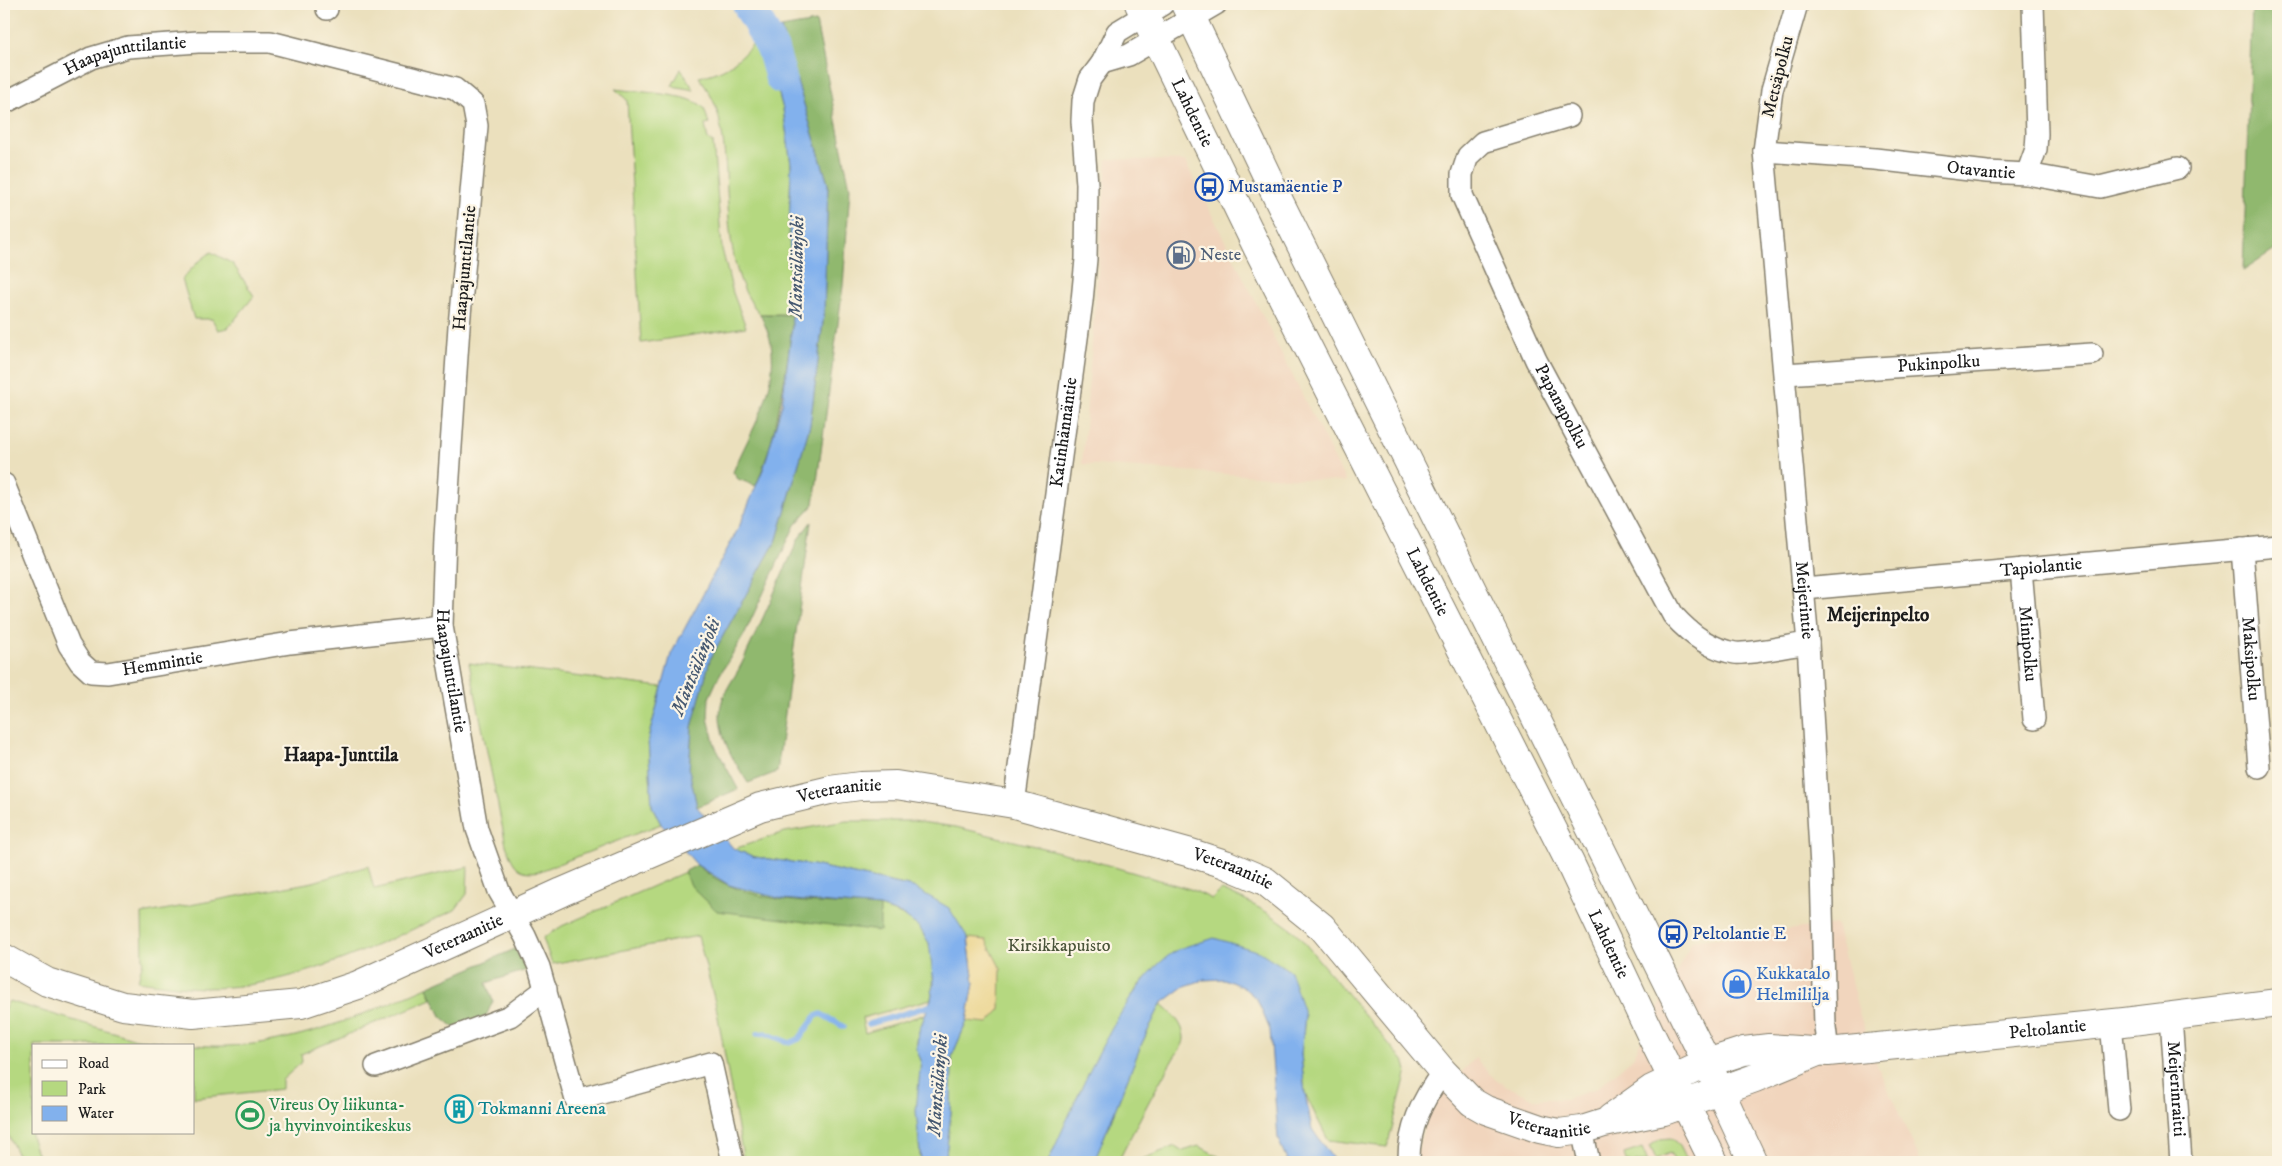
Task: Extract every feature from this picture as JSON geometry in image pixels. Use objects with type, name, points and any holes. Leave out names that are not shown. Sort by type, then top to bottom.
[{"type":"main road","name":"Lahdentie","points":[[1148,7],[1155,40],[1258,249],[1570,861],[1714,1162]]},
{"type":"main road","name":"Lahdentie","points":[[1188,11],[1279,201],[1707,1063],[1753,1162]]},
{"type":"main road","name":"Veteraanitie","points":[[6,964],[47,982],[123,1006],[193,1014],[301,1004],[358,985],[623,866],[760,807],[786,800],[860,786],[896,785],[1014,804],[1191,853],[1265,881],[1322,927],[1443,1072],[1472,1102],[1486,1110],[1540,1129],[1559,1133],[1664,1111],[1719,1092]]},
{"type":"main road","name":"Peltolantie","points":[[1707,1063],[1744,1052],[1769,1048],[1822,1052],[2171,1017],[2278,1002]]},
{"type":"main road","name":"Peltolantie","points":[[1719,1092],[1822,1052]]},
{"type":"main road","name":"Veteraanitie","points":[[1593,1126],[1652,1089],[1707,1063]]},
{"type":"street","points":[[1102,64],[1129,55],[1155,40],[1188,11],[1216,4]]},
{"type":"street","name":"Metsäpolku","points":[[1764,151],[1772,90],[1797,4]]},
{"type":"street","name":"Otavantie","points":[[1764,151],[1875,159],[1986,172],[2027,174],[2036,149],[2037,134],[2033,4]]},
{"type":"street","name":"Katinhännäntie","points":[[1014,804],[1082,301],[1086,259],[1087,184],[1082,121],[1084,101],[1090,79],[1102,64],[1117,32],[1148,7]]},
{"type":"street","name":"Haapajunttilantie","points":[[4,103],[91,58],[128,46],[198,42],[270,42],[455,89],[473,104],[477,126],[459,326],[445,537],[442,626],[477,829],[494,877],[512,916],[532,951],[546,989],[576,1100],[711,1063],[733,1162]]},
{"type":"street","name":"Papanapolku","points":[[1569,116],[1483,142],[1468,156],[1462,174],[1462,195],[1536,360],[1673,615],[1689,633],[1712,645],[1736,654],[1808,643]]},
{"type":"street","name":"Meijerintie","points":[[1764,151],[1808,643],[1821,867],[1825,1027],[1822,1052]]},
{"type":"street","points":[[2027,174],[2100,187],[2178,168]]},
{"type":"street","name":"Pukinpolku","points":[[1785,374],[2092,354]]},
{"type":"street","name":"Hemmintie","points":[[4,484],[69,645],[80,662],[91,672],[108,673],[318,639],[442,626]]},
{"type":"street","name":"Tapiolantie","points":[[1804,589],[2278,546]]},
{"type":"street","name":"Maksipolku","points":[[2242,549],[2259,767]]},
{"type":"street","name":"Minipolku","points":[[2021,568],[2034,719]]},
{"type":"street","points":[[376,1066],[510,1016],[546,989]]},
{"type":"street","name":"Meijerinraitti","points":[[2171,1017],[2180,1162]]},
{"type":"street","points":[[2111,1023],[2119,1110]]},
{"type":"street","points":[[1409,1162],[1409,1144],[1419,1112],[1430,1089],[1443,1072]]},
{"type":"street","points":[[1589,1162],[1593,1126]]},
{"type":"shaded area","points":[[1107,159],[1185,161],[1346,482],[1082,464]]},
{"type":"shaded area","points":[[1836,924],[1860,1016],[1875,1060],[1921,1162],[1415,1162],[1430,1106],[1475,1058],[1497,1081],[1534,1099],[1566,1099],[1597,1088],[1632,1059],[1692,941]]},
{"type":"green space","points":[[2252,4],[2278,4],[2278,248],[2243,271]]},
{"type":"green space","points":[[816,22],[850,188],[843,286],[814,504],[795,525],[744,635],[719,676],[709,698],[708,718],[715,746],[738,789],[697,807],[689,770],[692,727],[710,659],[777,539],[810,425],[824,314],[828,184],[781,28]]},
{"type":"green space","points":[[757,40],[772,69],[783,109],[791,164],[789,230],[792,314],[760,314],[746,294],[737,270],[732,243],[722,132],[716,107],[699,77],[725,68],[744,54]]},
{"type":"green space","points":[[681,69],[694,90],[672,86]]},
{"type":"green space","points":[[615,89],[676,96],[698,103],[704,108],[709,123],[705,125],[708,140],[713,142],[722,249],[733,293],[746,327],[641,343],[627,100]]},
{"type":"green space","points":[[211,252],[233,264],[254,296],[228,328],[218,330],[212,319],[194,319],[182,279]]},
{"type":"green space","points":[[760,314],[792,315],[792,327],[775,428],[756,486],[738,479],[733,472],[762,410],[771,378],[771,343]]},
{"type":"green space","points":[[811,522],[777,772],[748,783],[725,742],[720,714],[722,700],[742,663],[799,538]]},
{"type":"green space","points":[[469,663],[662,687],[648,739],[652,806],[661,824],[540,871],[526,871],[517,867],[506,845]]},
{"type":"green space","name":"Kirsikkapuisto","points":[[846,821],[913,821],[956,827],[1080,857],[1193,890],[1212,899],[1222,890],[1270,914],[1297,934],[1405,1063],[1407,1071],[1387,1147],[1328,1140],[1305,1094],[1301,1054],[1305,1016],[1175,952],[1156,967],[1138,986],[1097,1058],[1048,1162],[950,1162],[946,1155],[951,1113],[952,1056],[967,1021],[913,887],[813,865],[755,857],[734,849],[785,832]]},
{"type":"green space","points":[[697,865],[716,879],[760,896],[784,900],[880,907],[880,931],[717,911],[692,887],[684,872]]},
{"type":"green space","points":[[368,866],[374,889],[468,867],[467,894],[455,910],[364,951],[301,973],[269,981],[236,986],[202,988],[138,981],[143,960],[142,914],[313,882]]},
{"type":"green space","points":[[685,872],[704,872],[880,907],[906,917],[915,923],[925,934],[929,942],[933,961],[931,999],[862,1018],[865,1033],[926,1014],[917,1039],[917,1050],[921,1062],[918,1124],[921,1162],[744,1162],[716,1006],[698,936],[552,964],[543,938],[562,926]]},
{"type":"green space","points":[[515,949],[527,970],[486,983],[493,1001],[486,1016],[456,1029],[441,1016],[427,987]]},
{"type":"green space","points":[[427,987],[432,999],[301,1054],[302,1062],[282,1080],[282,1089],[195,1098],[195,1045],[255,1044],[285,1039],[343,1022]]},
{"type":"green space","points":[[9,1001],[136,1039],[183,1044],[32,1044],[31,1136],[40,1162],[21,1162],[4,1126],[4,1010]]},
{"type":"green space","points":[[1161,1004],[1173,1015],[1182,1028],[1183,1044],[1151,1098],[1118,1162],[1094,1162],[1142,1043]]},
{"type":"green space","points":[[1671,1138],[1680,1146],[1688,1162],[1675,1162],[1670,1153],[1656,1159],[1650,1146],[1660,1139]]},
{"type":"green space","points":[[1175,1146],[1183,1151],[1199,1146],[1229,1162],[1135,1162]]},
{"type":"green space","points":[[1642,1148],[1648,1162],[1626,1162],[1624,1154]]},
{"type":"sand","points":[[968,938],[986,940],[1001,969],[1000,1010],[988,1023],[967,1021],[974,983]]},
{"type":"water","points":[[781,28],[828,184],[824,314],[810,425],[777,539],[710,659],[692,727],[689,770],[697,807],[734,849],[755,857],[813,865],[913,887],[949,908],[968,938],[974,983],[967,1021],[952,1056],[951,1113],[946,1155],[950,1162],[921,1162],[916,1111],[921,1060],[916,1049],[919,1031],[931,999],[934,983],[929,943],[919,927],[901,914],[880,907],[782,899],[729,885],[697,865],[661,824],[652,806],[648,739],[671,654],[739,527],[764,467],[782,404],[792,327],[789,230],[791,164],[783,109],[772,69],[757,40]]},
{"type":"water","points":[[1214,938],[1260,952],[1290,971],[1305,1016],[1301,1054],[1305,1094],[1312,1129],[1335,1162],[1288,1162],[1278,1139],[1270,1030],[1257,999],[1243,987],[1224,979],[1203,980],[1185,986],[1161,1004],[1142,1043],[1094,1162],[1048,1162],[1101,1048],[1136,990],[1155,968],[1174,952]]},
{"type":"waterway","name":"Mäntsälänjoki","points":[[748,4],[773,50],[781,78]]},
{"type":"waterway","points":[[869,1024],[936,1004]]},
{"type":"waterway","points":[[757,1034],[765,1033],[790,1043],[799,1039],[816,1016],[821,1014],[844,1027]]},
{"type":"place","name":"Mustamäentie P","points":[[1209,187]]},
{"type":"place","name":"Neste","points":[[1181,255]]},
{"type":"place","name":"Peltolantie E","points":[[1673,934]]},
{"type":"place","name":"Kukkatalo Helmililja","points":[[1737,984]]},
{"type":"place","name":"Tokmanni Areena","points":[[459,1109]]},
{"type":"place","name":"Vireus Oy liikunta- ja hyvinvointikeskus","points":[[250,1115]]},
{"type":"district","name":"Meijerinpelto","points":[[1878,615]]},
{"type":"district","name":"Haapa-Junttila","points":[[341,755]]}]
